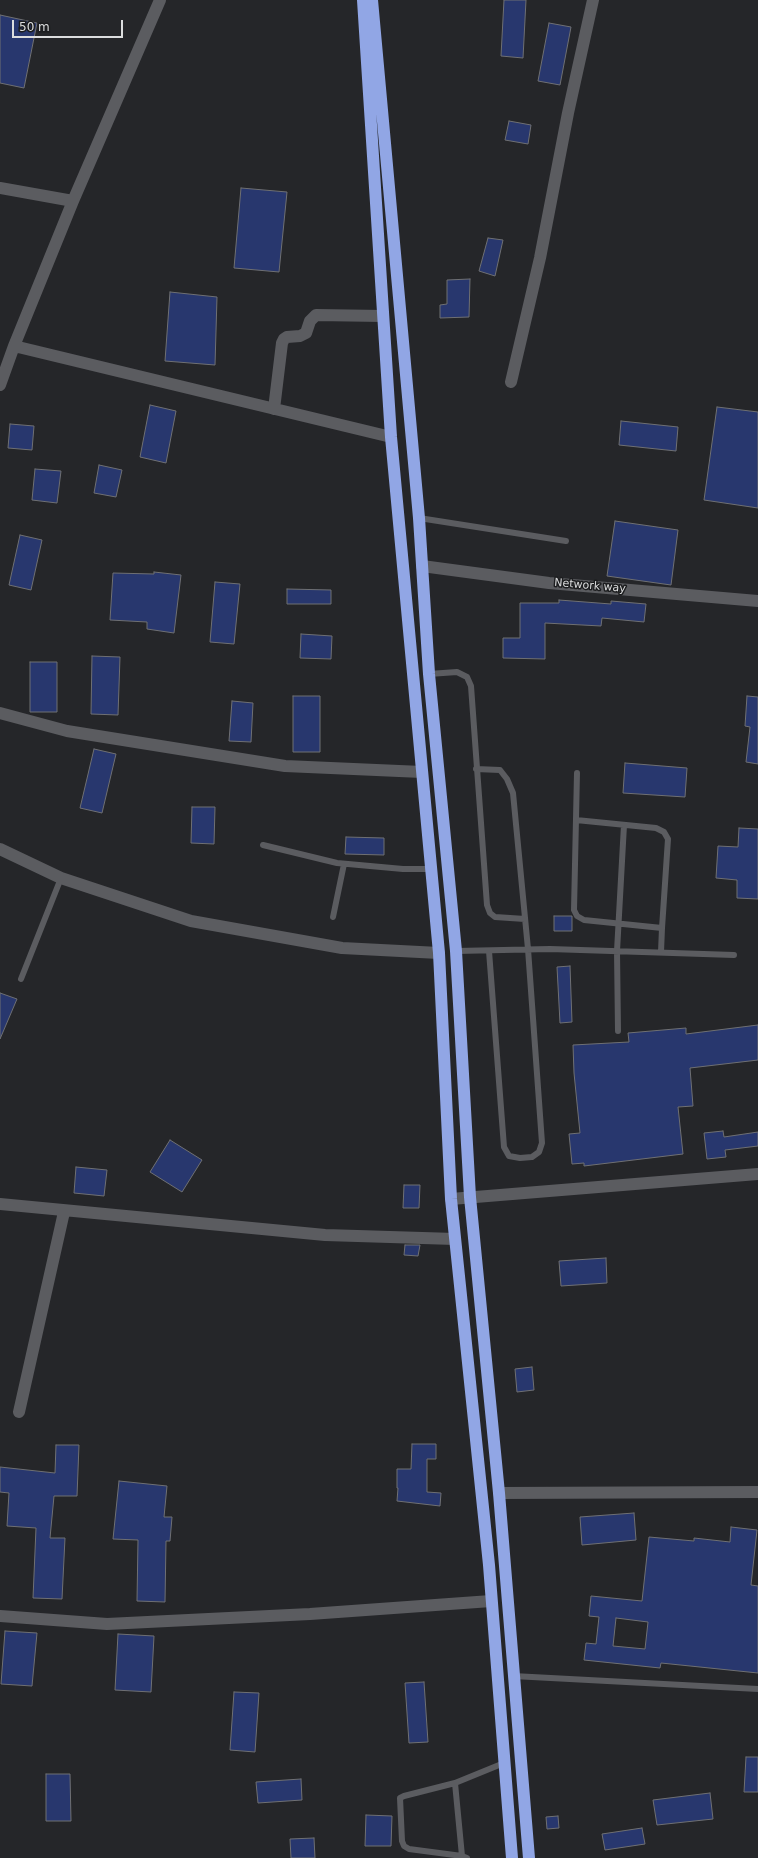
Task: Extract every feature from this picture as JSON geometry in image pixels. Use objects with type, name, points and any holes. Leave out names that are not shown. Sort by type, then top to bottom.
[{"type":"highway","points":[[363,0],[391,437],[439,953],[451,1199],[491,1601],[512,1858]]},
{"type":"highway","points":[[372,0],[419,518],[429,674],[456,951],[470,1197],[499,1494],[529,1858]]},
{"type":"street","points":[[0,385],[14,346],[73,201],[160,0]]},
{"type":"street","points":[[511,382],[540,258],[568,113],[593,0]]},
{"type":"street","points":[[0,188],[73,201]]},
{"type":"street","points":[[274,409],[282,343],[284,339],[287,337],[300,336],[306,333],[310,321],[316,316],[383,316]]},
{"type":"street","points":[[14,346],[391,437]]},
{"type":"street","name":"Network way","points":[[422,566],[549,583],[758,601]]},
{"type":"street","points":[[0,714],[67,731],[285,766],[422,772]]},
{"type":"street","points":[[0,849],[61,878],[191,921],[342,948],[439,953]]},
{"type":"street","points":[[451,1199],[758,1174]]},
{"type":"street","points":[[0,1204],[64,1212],[325,1235],[455,1239]]},
{"type":"street","points":[[19,1412],[64,1212]]},
{"type":"street","points":[[499,1494],[758,1492]]},
{"type":"street","points":[[0,1616],[107,1624],[310,1614],[491,1601]]},
{"type":"lane","points":[[419,518],[566,541]]},
{"type":"lane","points":[[429,674],[457,672],[467,677],[471,686],[487,905],[490,913],[495,917],[525,919]]},
{"type":"lane","points":[[476,769],[500,770],[507,779],[513,793],[528,950],[542,1143],[539,1152],[532,1157],[520,1158],[509,1156],[504,1147],[489,951]]},
{"type":"lane","points":[[577,773],[574,910],[577,916],[584,920],[662,928]]},
{"type":"lane","points":[[576,820],[656,828],[664,832],[668,839],[661,952]]},
{"type":"lane","points":[[618,1031],[618,951],[624,825]]},
{"type":"lane","points":[[263,845],[344,864],[403,869],[432,869]]},
{"type":"lane","points":[[333,917],[344,864]]},
{"type":"lane","points":[[21,979],[61,878]]},
{"type":"lane","points":[[456,951],[618,951],[734,956]]},
{"type":"lane","points":[[513,1676],[758,1689]]},
{"type":"lane","points":[[455,1783],[465,1857],[409,1849],[404,1846],[402,1841],[400,1798],[455,1783],[504,1763]]},
{"type":"building","points":[[504,0],[526,0],[523,58],[501,56]]},
{"type":"building","points":[[0,15],[37,23],[24,88],[0,83]]},
{"type":"building","points":[[549,23],[571,27],[560,85],[538,81]]},
{"type":"building","points":[[509,121],[531,125],[528,144],[505,140]]},
{"type":"building","points":[[241,188],[287,192],[279,272],[234,268]]},
{"type":"building","points":[[488,238],[503,240],[495,276],[479,271]]},
{"type":"building","points":[[470,279],[469,317],[440,318],[440,305],[447,304],[447,280]]},
{"type":"building","points":[[170,292],[217,297],[215,365],[165,361]]},
{"type":"building","points":[[150,405],[176,411],[166,463],[140,457]]},
{"type":"building","points":[[717,407],[758,412],[758,508],[704,500]]},
{"type":"building","points":[[621,421],[678,427],[676,451],[619,445]]},
{"type":"building","points":[[10,424],[34,426],[32,450],[8,448]]},
{"type":"building","points":[[99,465],[122,470],[116,497],[94,493]]},
{"type":"building","points":[[35,469],[61,471],[57,503],[32,500]]},
{"type":"building","points":[[615,521],[678,530],[671,585],[607,576]]},
{"type":"building","points":[[20,535],[42,540],[31,590],[9,585]]},
{"type":"building","points":[[154,572],[181,575],[174,633],[147,629],[147,622],[110,620],[113,573],[154,574]]},
{"type":"building","points":[[215,582],[240,584],[234,644],[210,642]]},
{"type":"building","points":[[287,589],[331,590],[331,604],[287,604]]},
{"type":"building","points":[[559,600],[611,604],[611,601],[646,604],[644,622],[602,618],[601,626],[545,623],[545,659],[503,658],[503,638],[520,638],[520,603],[559,603]]},
{"type":"building","points":[[301,634],[332,636],[331,659],[300,658]]},
{"type":"building","points":[[92,656],[120,657],[118,715],[91,714]]},
{"type":"building","points":[[30,662],[57,662],[57,712],[30,712]]},
{"type":"building","points":[[293,696],[320,696],[320,752],[293,752]]},
{"type":"building","points":[[747,696],[758,697],[758,764],[746,762],[750,727],[745,726]]},
{"type":"building","points":[[232,701],[253,703],[251,742],[229,741]]},
{"type":"building","points":[[94,749],[116,754],[102,813],[80,808]]},
{"type":"building","points":[[625,763],[687,768],[685,797],[623,793]]},
{"type":"building","points":[[192,807],[215,807],[214,844],[191,843]]},
{"type":"building","points":[[739,828],[758,829],[758,899],[737,898],[737,880],[716,878],[718,846],[738,847]]},
{"type":"building","points":[[346,837],[384,838],[384,855],[345,854]]},
{"type":"building","points":[[554,916],[572,916],[572,931],[554,931]]},
{"type":"building","points":[[570,966],[572,1022],[560,1023],[557,967]]},
{"type":"building","points":[[0,993],[17,999],[0,1039]]},
{"type":"building","points":[[758,1025],[758,1060],[690,1068],[693,1106],[678,1107],[683,1154],[584,1166],[584,1163],[572,1164],[569,1134],[580,1133],[574,1073],[573,1045],[629,1042],[628,1033],[686,1028],[686,1034]]},
{"type":"building","points":[[723,1131],[724,1137],[758,1132],[758,1146],[725,1150],[726,1157],[707,1159],[704,1133]]},
{"type":"building","points":[[170,1140],[202,1160],[182,1192],[150,1172]]},
{"type":"building","points":[[76,1167],[107,1170],[104,1196],[74,1193]]},
{"type":"building","points":[[404,1185],[420,1185],[419,1208],[403,1208]]},
{"type":"building","points":[[405,1245],[420,1245],[418,1256],[404,1255]]},
{"type":"building","points":[[606,1258],[607,1283],[561,1286],[559,1261]]},
{"type":"building","points":[[532,1367],[534,1390],[517,1392],[515,1369]]},
{"type":"building","points":[[412,1444],[436,1444],[436,1459],[427,1459],[427,1492],[441,1493],[440,1506],[397,1501],[397,1469],[411,1469]]},
{"type":"building","points":[[56,1445],[79,1445],[77,1496],[54,1496],[50,1538],[65,1538],[62,1599],[33,1598],[36,1528],[7,1526],[9,1493],[0,1492],[0,1467],[55,1473]]},
{"type":"building","points":[[119,1481],[167,1486],[164,1517],[172,1517],[170,1541],[166,1541],[165,1602],[137,1601],[138,1540],[113,1539]]},
{"type":"building","points":[[634,1513],[636,1540],[582,1545],[580,1517]]},
{"type":"building","points":[[731,1527],[757,1530],[751,1585],[758,1586],[758,1673],[661,1663],[660,1668],[584,1660],[586,1643],[596,1644],[599,1617],[589,1616],[591,1596],[642,1601],[649,1537],[694,1541],[694,1538],[730,1542]],"holes":[[[616,1618],[648,1622],[645,1649],[613,1646]]]},
{"type":"building","points":[[5,1631],[37,1633],[32,1686],[1,1684]]},
{"type":"building","points":[[118,1634],[154,1636],[151,1692],[115,1690]]},
{"type":"building","points":[[424,1682],[428,1742],[409,1743],[405,1683]]},
{"type":"building","points":[[234,1692],[259,1693],[255,1752],[230,1750]]},
{"type":"building","points":[[746,1757],[758,1757],[758,1792],[744,1792]]},
{"type":"building","points":[[46,1774],[70,1774],[71,1821],[46,1821]]},
{"type":"building","points":[[301,1779],[302,1800],[258,1803],[256,1782]]},
{"type":"building","points":[[710,1793],[713,1819],[657,1825],[653,1800]]},
{"type":"building","points":[[366,1815],[392,1816],[391,1846],[365,1846]]},
{"type":"building","points":[[558,1816],[559,1828],[547,1829],[546,1817]]},
{"type":"building","points":[[642,1828],[645,1844],[605,1850],[602,1834]]},
{"type":"building","points":[[314,1838],[315,1858],[291,1858],[290,1839]]}]
